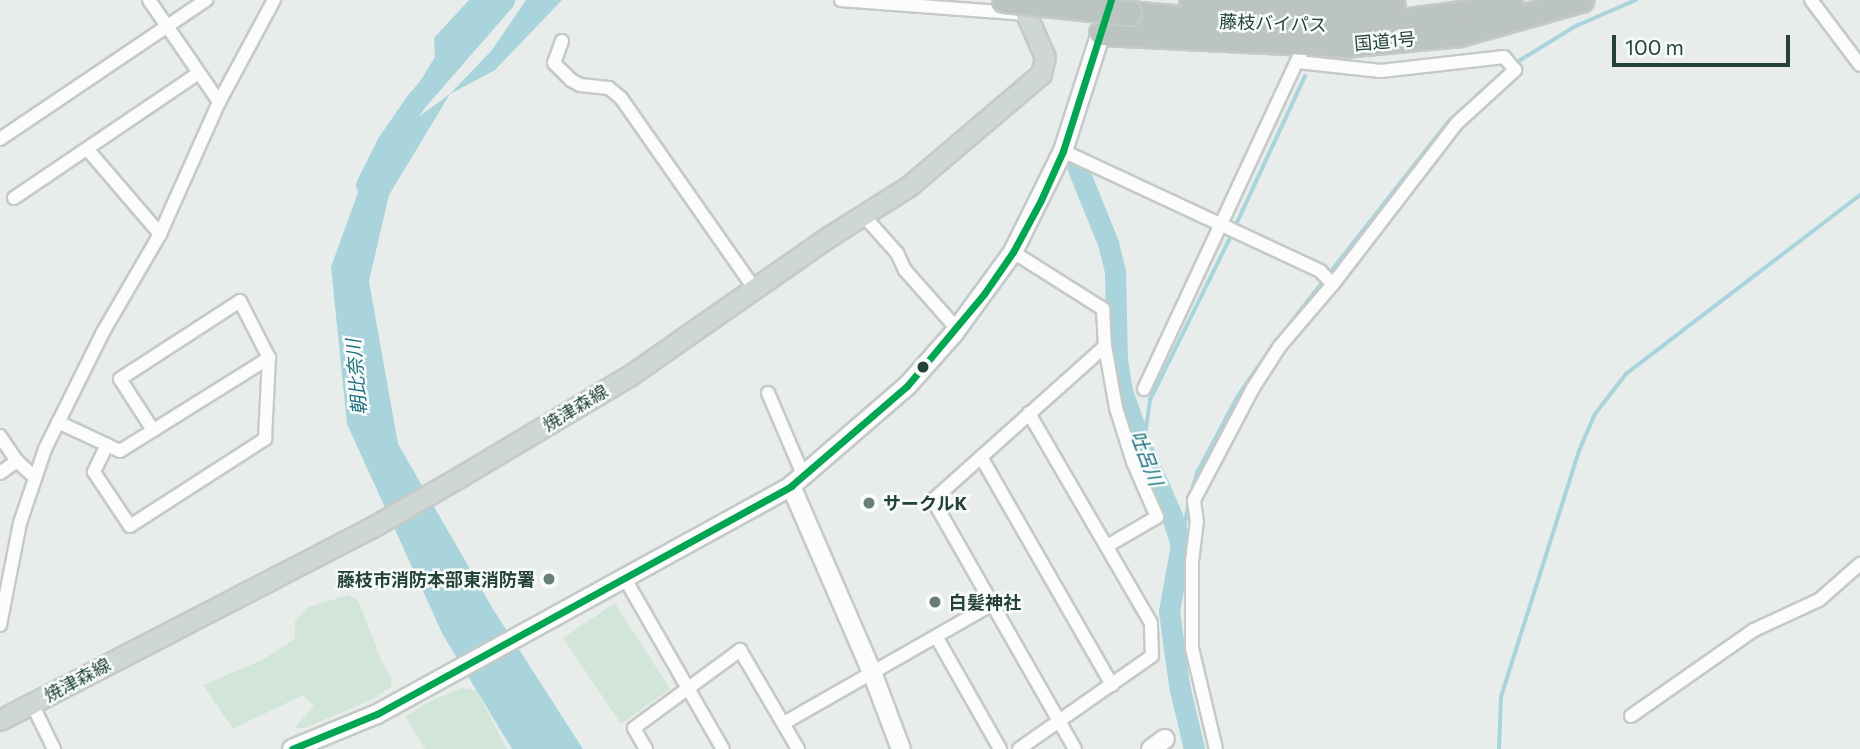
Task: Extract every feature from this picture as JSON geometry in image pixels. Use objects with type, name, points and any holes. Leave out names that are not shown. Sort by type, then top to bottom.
[{"type":"highway","name":"藤枝バイパス","points":[[1004,0],[1120,6],[1216,22],[1336,25],[1443,17],[1542,0]]},
{"type":"highway","name":"藤枝バイパス","points":[[1191,0],[1315,9],[1457,0]]},
{"type":"highway","name":"国道1号","points":[[1101,33],[1344,45],[1460,34],[1581,0]]},
{"type":"main road","points":[[292,749],[377,714],[455,673],[797,482],[907,386],[957,329],[1013,252],[1059,160],[1101,33],[1120,6]]},
{"type":"main road","name":"焼津森線","points":[[0,720],[369,529],[461,476],[629,376],[931,169],[1041,74],[1045,57],[1026,7]]},
{"type":"main road","points":[[797,482],[901,749]]},
{"type":"street","points":[[149,0],[197,74],[219,102]]},
{"type":"street","points":[[0,139],[206,0]]},
{"type":"street","points":[[0,625],[13,551],[34,477],[58,422],[103,332],[160,234],[219,102],[274,0]]},
{"type":"street","points":[[841,0],[1026,7]]},
{"type":"street","points":[[1811,0],[1860,65]]},
{"type":"street","points":[[562,41],[554,63],[580,85],[609,88],[621,98],[754,288]]},
{"type":"street","points":[[1144,389],[1299,56],[1381,71],[1504,57],[1515,70],[1457,123],[1333,284],[1280,346],[1194,500],[1197,522],[1192,561],[1192,648],[1216,749]]},
{"type":"street","points":[[14,198],[197,74]]},
{"type":"street","points":[[88,150],[160,234]]},
{"type":"street","points":[[1059,160],[1320,271],[1333,284]]},
{"type":"street","points":[[863,215],[897,253],[905,270],[957,329]]},
{"type":"street","points":[[1013,252],[1103,309],[1105,346],[1116,408],[1133,462],[1157,517],[1107,546]]},
{"type":"street","points":[[107,445],[94,472],[130,526],[265,439],[269,358],[240,302],[120,379],[153,430]]},
{"type":"street","points":[[1075,749],[991,606],[933,500],[1105,346]]},
{"type":"street","points":[[58,422],[120,451],[269,358]]},
{"type":"street","points":[[768,393],[797,482]]},
{"type":"street","points":[[1019,749],[1153,656],[1151,623],[1029,413]]},
{"type":"street","points":[[0,436],[17,461],[34,477]]},
{"type":"street","points":[[981,457],[1112,685]]},
{"type":"street","points":[[0,473],[17,461]]},
{"type":"street","points":[[1631,716],[1754,630],[1819,600],[1860,565]]},
{"type":"street","points":[[624,578],[723,749]]},
{"type":"street","points":[[784,723],[991,606]]},
{"type":"street","points":[[937,638],[1000,749]]},
{"type":"street","points":[[646,749],[634,728],[686,687],[740,650],[798,749]]},
{"type":"street","points":[[32,704],[54,749]]},
{"type":"green space","points":[[348,595],[358,600],[382,662],[392,678],[391,687],[375,698],[305,728],[294,728],[314,706],[303,695],[233,729],[203,685],[262,660],[295,639],[295,621],[309,607]]},
{"type":"green space","points":[[615,603],[670,689],[621,724],[563,638]]},
{"type":"green space","points":[[462,688],[477,691],[507,749],[425,749],[405,717],[428,702]]},
{"type":"water","points":[[469,0],[495,0],[445,66],[402,111],[435,57],[434,38]]},
{"type":"water","points":[[526,0],[562,0],[495,70],[450,94],[492,50]]},
{"type":"water","points":[[450,94],[389,195],[369,281],[398,444],[493,609],[583,749],[512,749],[443,635],[347,424],[331,267],[364,176],[406,126]]},
{"type":"waterway","name":"朝比奈川","points":[[366,185],[387,143],[416,101],[504,0]]},
{"type":"waterway","points":[[1514,64],[1576,26],[1636,0]]},
{"type":"waterway","points":[[1278,339],[1449,121],[1508,68]]},
{"type":"waterway","points":[[1235,227],[1305,76]]},
{"type":"waterway","name":"吐呂川","points":[[1078,169],[1108,243],[1115,272],[1117,360],[1122,391],[1181,545],[1169,611],[1179,685],[1194,749]]},
{"type":"waterway","points":[[1499,749],[1501,697],[1579,451],[1595,414],[1626,374],[1860,195]]},
{"type":"waterway","points":[[1143,450],[1150,400],[1232,234]]},
{"type":"waterway","points":[[1191,494],[1197,473],[1238,396],[1271,348]]},
{"type":"waterway","points":[[1181,545],[1189,501]]},
{"type":"transit line","points":[[292,749],[377,714],[791,486],[907,386],[984,294],[1013,252],[1041,200],[1063,151],[1111,0]]},
{"type":"place","name":"サークルK","points":[[869,503]]},
{"type":"place","name":"藤枝市消防本部東消防署","points":[[549,579]]},
{"type":"place","name":"白髪神社","points":[[935,602]]}]
